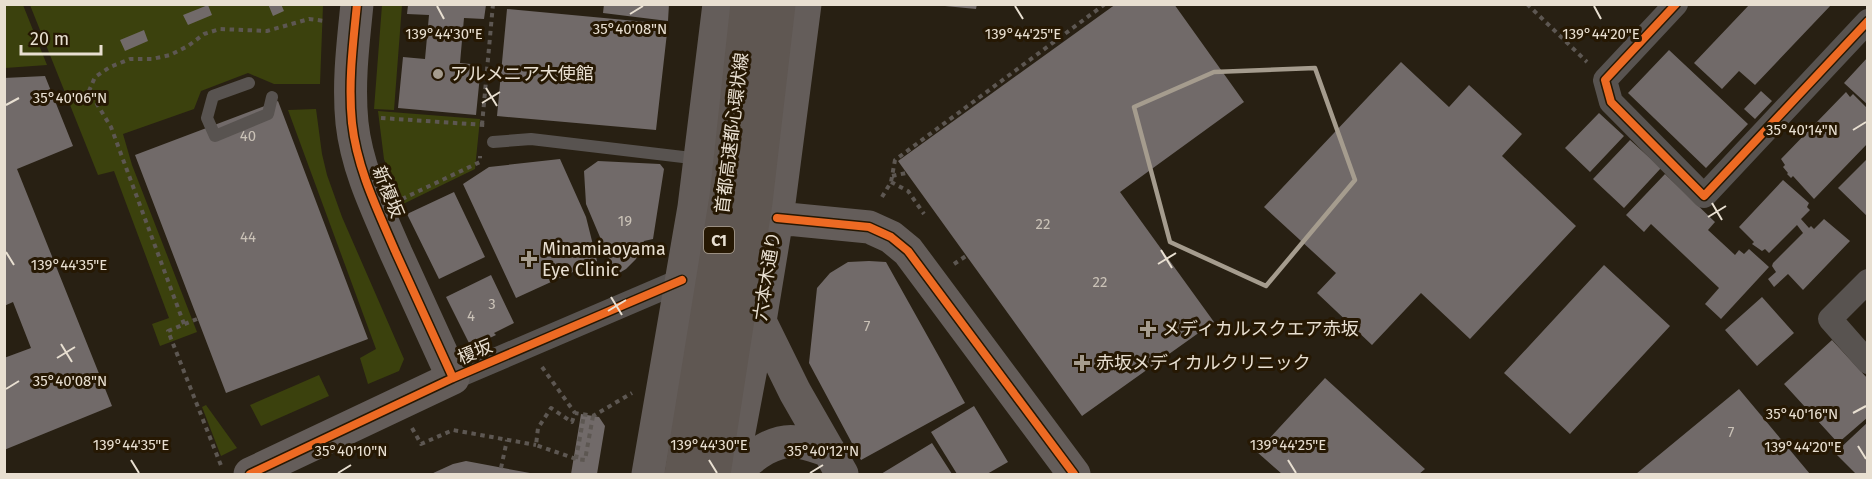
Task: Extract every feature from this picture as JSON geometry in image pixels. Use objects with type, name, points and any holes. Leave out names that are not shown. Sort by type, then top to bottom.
[{"type":"highway","name":"首都高速都心環状線","points":[[681,474],[726,197],[747,4]]},
{"type":"highway","name":"首都高速都心環状線","points":[[726,474],[779,4]]},
{"type":"main road","name":"新榎坂","points":[[357,4],[350,92],[352,125],[363,176],[453,378]]},
{"type":"main road","points":[[648,474],[694,207],[718,4]]},
{"type":"main road","points":[[689,474],[725,260],[756,4]]},
{"type":"main road","name":"六本木通り","points":[[726,474],[760,321],[777,218],[804,4]]},
{"type":"main road","points":[[777,218],[868,227],[891,237],[909,251],[1074,474]]},
{"type":"main road","points":[[760,321],[795,392],[835,463]]},
{"type":"main road","name":"榎坂","points":[[236,472],[453,378]]},
{"type":"main road","points":[[726,474],[774,444],[796,441],[835,463]]},
{"type":"street","points":[[1676,4],[1605,80],[1611,102],[1704,196],[1868,21]]},
{"type":"street","points":[[694,207],[760,321]]},
{"type":"street","name":"榎坂","points":[[453,378],[682,280]]},
{"type":"street","points":[[1868,281],[1830,319],[1868,362]]},
{"type":"lane","points":[[249,83],[213,96],[207,118],[215,136],[268,114],[272,97]]},
{"type":"lane","points":[[493,142],[531,139],[700,159]]},
{"type":"path","points":[[482,134],[493,4]]},
{"type":"path","points":[[882,197],[891,182],[895,160],[1104,4]]},
{"type":"path","points":[[1527,4],[1605,80]]},
{"type":"path","points":[[184,324],[111,127],[89,91],[95,76],[130,59],[152,59],[170,55],[188,46],[204,34],[220,29],[267,31],[309,19],[329,21]]},
{"type":"path","points":[[393,204],[480,162],[480,153]]},
{"type":"path","points":[[892,176],[906,173]]},
{"type":"path","points":[[891,182],[908,191],[924,214]]},
{"type":"path","points":[[900,188],[903,196]]},
{"type":"path","points":[[948,268],[966,256]]},
{"type":"path","points":[[197,319],[168,331],[236,472]]},
{"type":"path","points":[[539,363],[575,413],[593,416],[640,388]]},
{"type":"path","points":[[536,445],[538,428],[551,408],[572,422],[575,413]]},
{"type":"path","points":[[576,459],[584,414]]},
{"type":"path","points":[[409,421],[421,444],[453,430],[536,445],[585,460],[593,416]]},
{"type":"path","points":[[501,468],[507,440]]},
{"type":"highlighted area","points":[[1315,68],[1355,180],[1266,286],[1170,242],[1134,107],[1214,72]]},
{"type":"green space","points":[[5,4],[23,5],[47,65],[5,68]]},
{"type":"green space","points":[[30,5],[323,5],[320,84],[274,84],[248,73],[201,91],[194,109],[123,134],[132,165],[197,332],[160,346],[152,324],[169,318],[114,171],[98,175]]},
{"type":"green space","points":[[382,5],[402,5],[394,110],[374,109]]},
{"type":"green space","points":[[316,109],[327,175],[342,217],[404,359],[399,371],[368,384],[360,358],[376,349],[288,110]]},
{"type":"green space","points":[[378,111],[480,119],[475,169],[401,205],[384,159]]},
{"type":"green space","points":[[319,375],[329,396],[261,426],[250,405]]},
{"type":"green space","points":[[206,405],[237,448],[221,456],[202,407]]},
{"type":"building","points":[[268,4],[281,4],[284,11],[273,16]]},
{"type":"building","points":[[604,4],[669,4],[668,21],[603,13]]},
{"type":"building","points":[[945,4],[977,4],[976,9],[945,6]]},
{"type":"building","points":[[1116,4],[1174,4],[1244,102],[1120,192],[1214,322],[1082,416],[898,161]]},
{"type":"building","points":[[1750,4],[1832,4],[1755,85],[1739,71],[1722,89],[1694,63]]},
{"type":"building","points":[[208,5],[212,15],[188,25],[183,15]]},
{"type":"building","points":[[408,5],[486,5],[484,19],[464,18],[460,63],[481,65],[476,115],[398,108],[403,57],[425,59],[429,15],[407,14]]},
{"type":"building","points":[[507,9],[668,24],[656,130],[497,116]]},
{"type":"building","points":[[144,30],[148,41],[125,51],[120,40]]},
{"type":"building","points":[[1669,50],[1748,124],[1706,168],[1628,93]]},
{"type":"building","points":[[1868,57],[1868,105],[1844,83]]},
{"type":"building","points":[[1401,62],[1449,107],[1469,85],[1522,134],[1502,156],[1576,226],[1470,339],[1421,293],[1372,345],[1317,293],[1336,273],[1264,207]]},
{"type":"building","points":[[45,76],[73,146],[17,169],[112,406],[4,450],[4,358],[31,348],[13,302],[4,306],[4,78]]},
{"type":"building","points":[[1761,91],[1772,101],[1755,119],[1744,109]]},
{"type":"building","points":[[1846,92],[1850,97],[1853,94],[1868,109],[1868,143],[1814,199],[1793,176],[1791,178],[1787,174],[1781,159]]},
{"type":"building","points":[[278,101],[368,339],[226,393],[135,155]]},
{"type":"building","points":[[1599,113],[1624,136],[1590,172],[1565,148]]},
{"type":"building","points":[[1630,140],[1661,168],[1624,208],[1593,179]]},
{"type":"building","points":[[1868,158],[1868,217],[1838,188]]},
{"type":"building","points":[[560,159],[586,217],[597,261],[516,298],[463,184],[489,167]]},
{"type":"building","points":[[598,161],[660,164],[664,169],[653,239],[644,241],[636,259],[616,275],[586,204],[584,171]]},
{"type":"building","points":[[1665,174],[1715,222],[1708,230],[1735,255],[1739,250],[1744,254],[1749,249],[1769,267],[1721,319],[1705,304],[1719,288],[1651,224],[1644,232],[1626,215]]},
{"type":"building","points":[[1783,180],[1809,203],[1807,207],[1810,210],[1801,219],[1809,228],[1811,226],[1814,229],[1824,219],[1850,241],[1803,290],[1788,274],[1774,287],[1768,279],[1776,272],[1772,266],[1773,263],[1803,233],[1797,225],[1769,253],[1752,244],[1754,242],[1739,227]]},
{"type":"building","points":[[454,192],[485,257],[439,279],[407,214]]},
{"type":"building","points":[[848,262],[886,262],[965,403],[861,460],[809,363],[817,288],[830,273]]},
{"type":"building","points":[[1604,265],[1670,326],[1570,434],[1504,373]]},
{"type":"building","points":[[491,275],[514,323],[471,347],[446,297]]},
{"type":"building","points":[[1762,297],[1794,333],[1757,366],[1725,330]]},
{"type":"building","points":[[1832,340],[1868,379],[1868,417],[1838,443],[1784,384]]},
{"type":"building","points":[[1325,378],[1425,469],[1419,474],[1282,474],[1257,452]]},
{"type":"building","points":[[1739,389],[1810,474],[1636,474]]},
{"type":"building","points":[[974,406],[1008,462],[987,474],[957,474],[931,432]]},
{"type":"building","points":[[581,414],[599,417],[605,426],[597,474],[571,474]]},
{"type":"building","points":[[1868,422],[1868,474],[1856,474],[1835,453]]},
{"type":"building","points":[[932,443],[952,474],[881,474]]},
{"type":"building","points":[[466,461],[530,473],[530,474],[431,474]]},
{"type":"cycle path","points":[[357,4],[351,93],[352,123],[358,157],[382,221],[453,378]]},
{"type":"cycle path","points":[[1676,4],[1605,80],[1611,102],[1704,196],[1868,21]]},
{"type":"cycle path","points":[[777,218],[869,227],[891,237],[908,251],[1074,474]]},
{"type":"cycle path","points":[[250,474],[453,378],[682,280]]},
{"type":"place","name":"アルメニア大使館","points":[[438,74]]},
{"type":"place","name":"Minamiaoyama Eye Clinic","points":[[529,259]]},
{"type":"place","name":"メディカルスクエア赤坂","points":[[1148,329]]},
{"type":"place","name":"赤坂メディカルクリニック","points":[[1082,363]]}]
